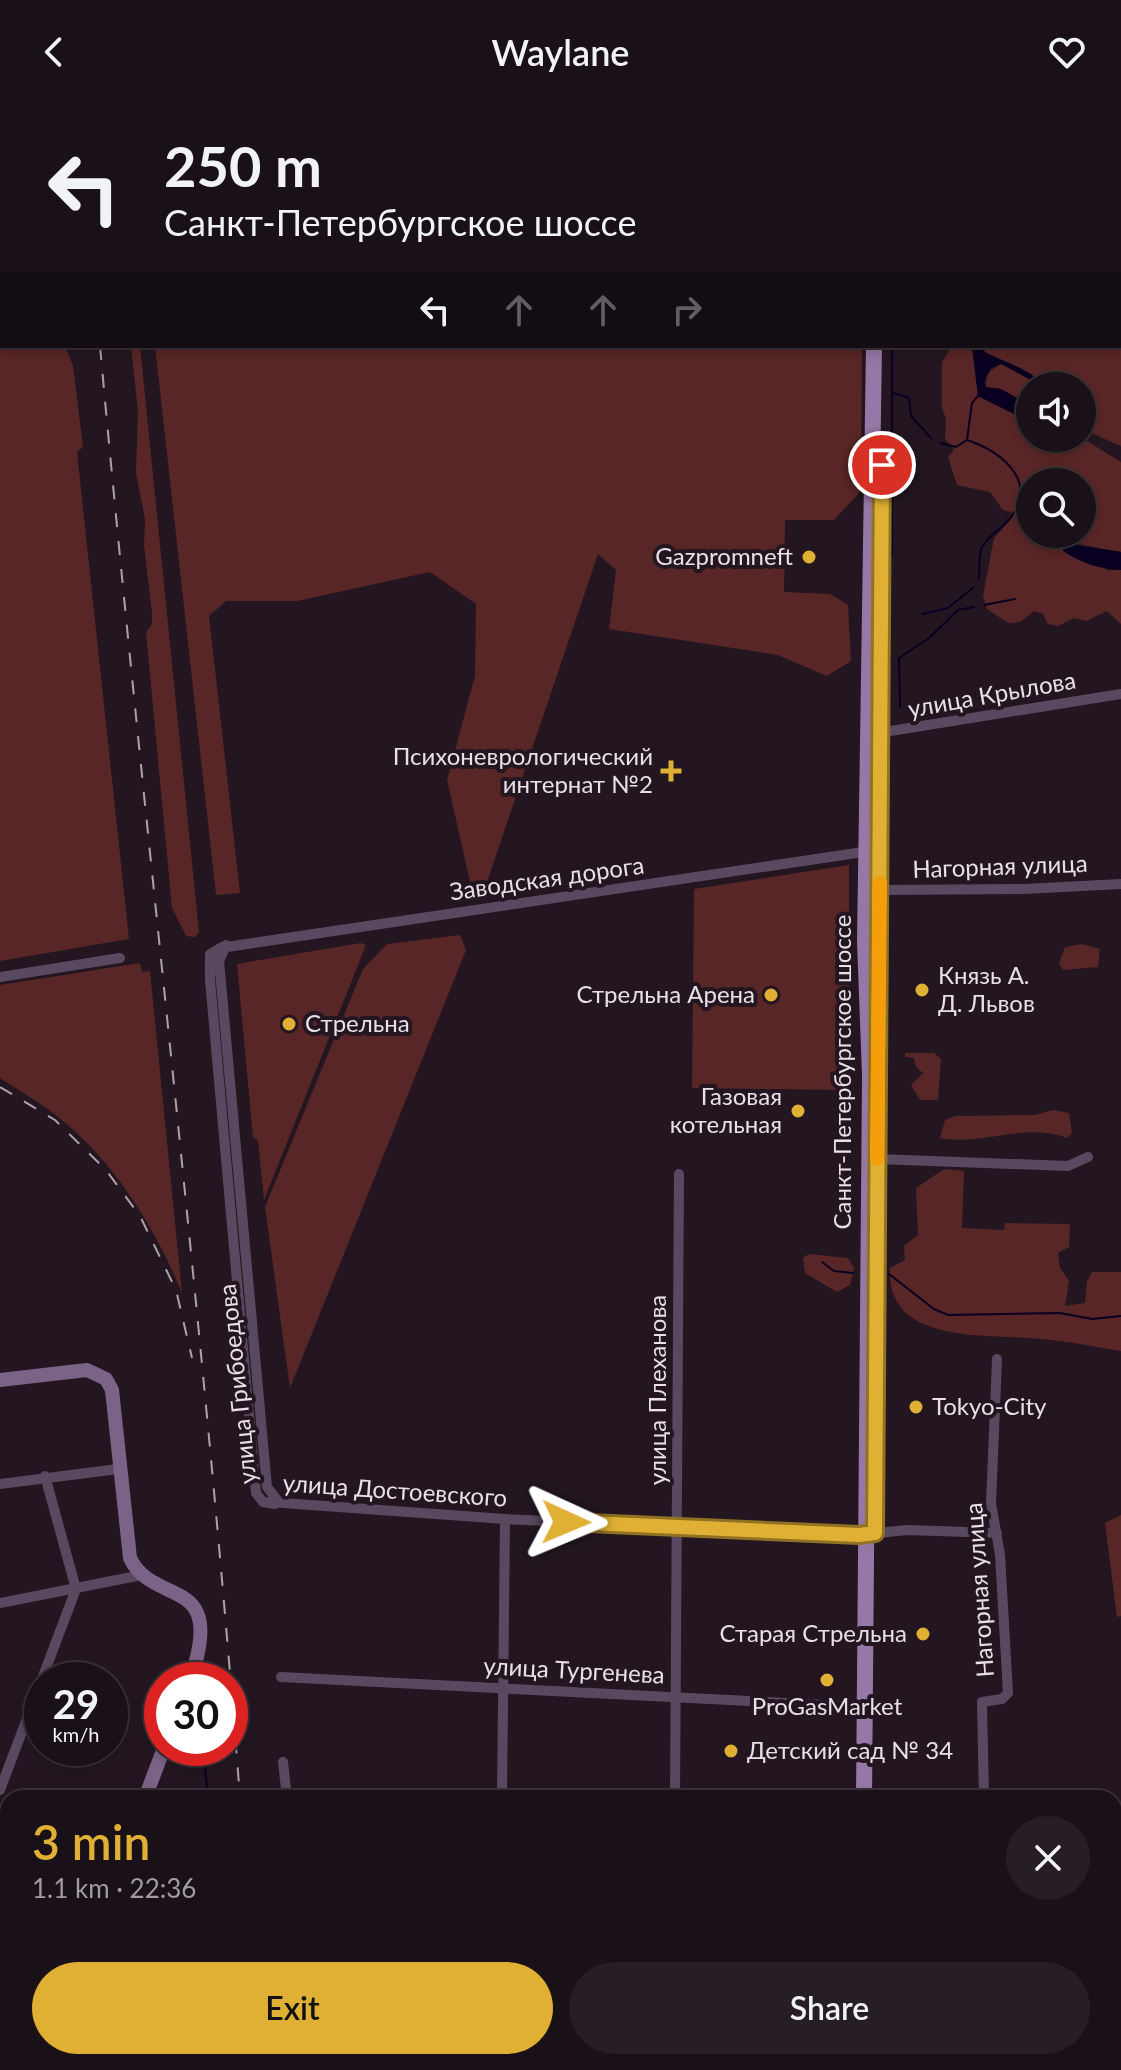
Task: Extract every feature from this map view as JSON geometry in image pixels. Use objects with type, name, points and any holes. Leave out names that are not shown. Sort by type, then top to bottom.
[{"type":"main road","name":"Санкт-Петербургское шоссе","points":[[874,348],[875,733]]},
{"type":"main road","name":"Санкт-Петербургское шоссе","points":[[874,1790],[870,1533],[870,1075],[865,941],[874,851],[882,348]]},
{"type":"main road","name":"Санкт-Петербургское шоссе","points":[[864,1790],[877,1159],[879,890],[874,851]]},
{"type":"street","name":"улица Крылова","points":[[875,733],[1121,694]]},
{"type":"street","name":"Заводская дорога","points":[[224,946],[874,851]]},
{"type":"street","name":"Нагорная улица","points":[[879,890],[1024,889],[1121,884]]},
{"type":"street","name":"улица Грибоедова","points":[[224,946],[219,961],[224,1037],[266,1478],[268,1492],[282,1503]]},
{"type":"street","points":[[0,977],[120,958]]},
{"type":"street","points":[[877,1159],[1068,1166],[1088,1157]]},
{"type":"street","name":"улица Плеханова","points":[[675,1790],[679,1174]]},
{"type":"street","name":"Нагорная улица","points":[[984,1790],[982,1702],[1002,1699],[1008,1693],[997,1533],[991,1503],[997,1359]]},
{"type":"street","points":[[0,1380],[87,1370],[106,1379],[112,1390],[126,1545],[135,1569],[189,1600],[199,1626],[195,1662]]},
{"type":"street","points":[[0,1484],[118,1469]]},
{"type":"street","points":[[0,1790],[76,1589],[45,1476]]},
{"type":"street","name":"улица Достоевского","points":[[269,1502],[505,1519],[870,1533],[907,1530],[997,1533]]},
{"type":"street","points":[[502,1790],[505,1519]]},
{"type":"street","points":[[0,1603],[142,1575]]},
{"type":"street","name":"улица Тургенева","points":[[281,1677],[865,1707]]},
{"type":"street","points":[[283,1762],[286,1790]]},
{"type":"street","points":[[148,1790],[157,1766]]},
{"type":"shaded area","points":[[0,348],[66,348],[73,366],[83,447],[77,452],[129,939],[0,961]]},
{"type":"shaded area","points":[[131,348],[140,348],[199,932],[195,937],[186,936],[172,908],[146,632],[152,624],[152,613],[144,545],[145,519],[136,473],[138,411]]},
{"type":"shaded area","points":[[155,348],[862,348],[861,491],[834,520],[785,520],[784,592],[830,594],[848,605],[851,661],[827,676],[778,655],[609,629],[616,570],[598,554],[485,888],[472,890],[447,780],[475,676],[476,604],[430,572],[297,601],[226,601],[209,616],[240,893],[216,895]]},
{"type":"shaded area","points":[[951,348],[972,348],[978,396],[1016,416],[1016,452],[1096,452],[1096,447],[1121,462],[1121,552],[1096,548],[1096,468],[1016,468],[1016,548],[1078,548],[1107,570],[1121,570],[1121,624],[1107,611],[1086,621],[1074,618],[1058,626],[1048,624],[1043,614],[1034,611],[1020,622],[1008,623],[987,609],[983,596],[994,538],[1013,517],[1011,512],[1003,510],[990,492],[957,485],[948,457],[954,450],[945,439],[946,419],[942,407],[942,362]]},
{"type":"shaded area","points":[[972,348],[983,348],[985,352],[1026,372],[1016,372],[1001,364],[991,368],[984,382],[986,387],[1001,389],[1016,397],[1016,416],[978,396]]},
{"type":"shaded area","points":[[983,348],[1121,348],[1121,446],[1096,435],[1096,372],[1028,372],[984,352]]},
{"type":"shaded area","points":[[1001,364],[1018,372],[1016,397],[1001,389],[986,387],[987,373]]},
{"type":"shaded area","points":[[1063,548],[1096,548],[1121,552],[1121,570],[1098,567],[1063,551]]},
{"type":"shaded area","name":"Стрельна Арена","points":[[849,865],[850,1090],[692,1088],[694,889]]},
{"type":"shaded area","points":[[460,935],[466,950],[290,1388],[265,1207],[363,969],[387,944]]},
{"type":"shaded area","name":"Стрельна","points":[[361,943],[366,945],[264,1200],[258,1141],[253,1137],[237,964]]},
{"type":"shaded area","points":[[1082,944],[1100,949],[1098,967],[1063,970],[1059,963],[1065,947]]},
{"type":"shaded area","points":[[140,963],[142,972],[150,971],[182,1293],[146,1220],[97,1153],[50,1111],[0,1078],[0,985]]},
{"type":"shaded area","points":[[905,1053],[934,1053],[941,1059],[938,1100],[920,1100],[911,1085],[923,1073],[916,1067],[914,1058],[905,1057]]},
{"type":"shaded area","points":[[1053,1110],[1069,1113],[1072,1133],[1067,1138],[1036,1132],[956,1140],[940,1138],[945,1120],[955,1116],[1035,1115]]},
{"type":"shaded area","points":[[944,1169],[964,1171],[962,1228],[1004,1230],[1005,1223],[1070,1224],[1069,1247],[1058,1253],[1060,1268],[1069,1281],[1065,1306],[1085,1303],[1087,1281],[1092,1272],[1121,1272],[1121,1351],[1051,1340],[944,1330],[922,1323],[904,1311],[893,1293],[890,1268],[905,1260],[904,1246],[918,1235],[916,1188]]},
{"type":"shaded area","points":[[809,1254],[848,1258],[854,1268],[850,1285],[837,1292],[805,1273],[803,1258]]},
{"type":"shaded area","points":[[1121,1515],[1121,1616],[1117,1617],[1105,1523]]},
{"type":"waterway","points":[[892,348],[892,555]]},
{"type":"waterway","points":[[893,393],[909,398],[911,416],[931,438]]},
{"type":"waterway","points":[[978,396],[972,403],[967,440],[1001,458],[1017,477],[1020,488],[1019,501],[1013,514],[982,547],[979,578]]},
{"type":"waterway","points":[[940,443],[956,447],[967,440]]},
{"type":"waterway","points":[[922,614],[948,608],[974,587]]},
{"type":"waterway","points":[[984,605],[1015,599]]},
{"type":"waterway","points":[[900,707],[899,658],[929,638],[958,610],[974,607]]},
{"type":"waterway","points":[[822,1262],[834,1271],[853,1273]]},
{"type":"waterway","points":[[889,1274],[934,1309],[948,1315],[1060,1313],[1092,1319],[1121,1316]]},
{"type":"waterway","points":[[205,1766],[207,1790]]},
{"type":"railway","points":[[100,348],[209,1435],[239,1790]]},
{"type":"railway","points":[[0,1087],[55,1120],[106,1170],[140,1216],[176,1290],[192,1358]]},
{"type":"slow traffic","points":[[877,1159],[880,883]]},
{"type":"place","name":"Gazpromneft","points":[[809,557]]},
{"type":"place","name":"Психоневрологический интернат №2","points":[[671,771]]},
{"type":"place","name":"Князь А. Д. Львов","points":[[922,990]]},
{"type":"place","name":"Стрельна Арена","points":[[771,995]]},
{"type":"place","name":"Стрельна","points":[[289,1024]]},
{"type":"place","name":"Газовая котельная","points":[[798,1111]]},
{"type":"place","name":"Tokyo-City","points":[[916,1407]]},
{"type":"place","name":"Старая Стрельна","points":[[923,1634]]},
{"type":"place","name":"ProGasMarket","points":[[827,1680]]},
{"type":"place","name":"Детский сад № 34","points":[[731,1751]]},
{"type":"route","points":[[566,1522],[678,1524],[859,1535],[875,1533],[882,465]]}]
